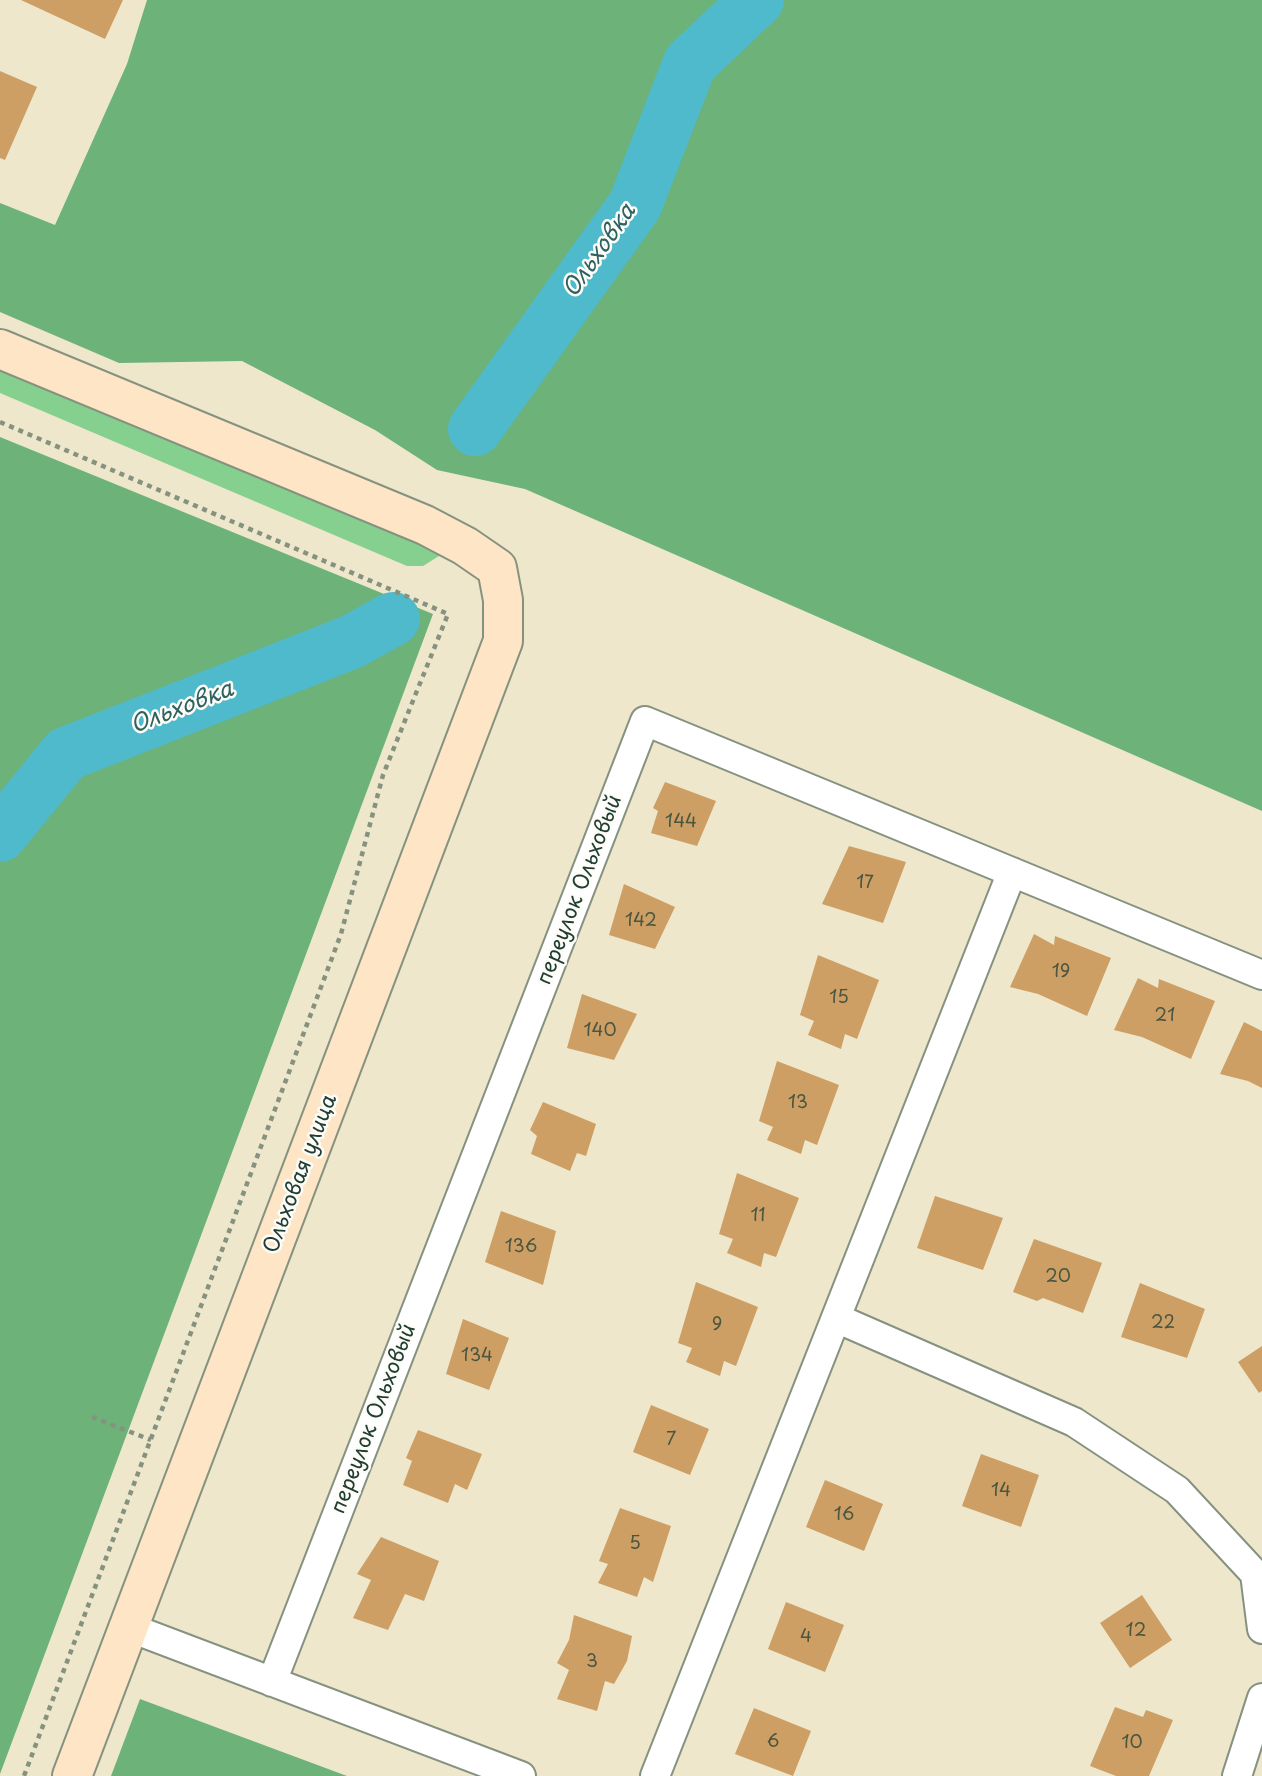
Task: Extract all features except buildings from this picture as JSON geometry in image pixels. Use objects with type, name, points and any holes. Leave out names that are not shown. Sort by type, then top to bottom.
[{"type":"main road","name":"Ольховая улица","points":[[0,349],[425,525],[465,546],[497,568],[503,600],[503,642],[72,1776]]},
{"type":"street","name":"переулок Ольховый","points":[[272,1682],[645,721],[1262,975]]},
{"type":"street","points":[[655,1776],[1012,872]]},
{"type":"street","points":[[836,1318],[1074,1422],[1177,1490],[1255,1574],[1262,1629]]},
{"type":"street","points":[[128,1627],[522,1776]]},
{"type":"street","points":[[1237,1776],[1262,1698]]},
{"type":"path","points":[[0,422],[448,614],[383,775],[341,934],[24,1776]]},
{"type":"path","points":[[92,1417],[151,1440]]},
{"type":"green space","points":[[147,0],[1262,0],[1262,811],[525,489],[437,470],[375,430],[242,361],[119,363],[0,312],[0,203],[55,225],[127,64]]},
{"type":"green space","points":[[0,361],[441,547],[439,556],[423,566],[407,566],[0,393]]},
{"type":"green space","points":[[0,437],[433,614],[0,1774]]},
{"type":"green space","points":[[140,1699],[347,1776],[111,1776]]},
{"type":"waterway","name":"Ольховка","points":[[475,429],[635,205],[690,63],[757,0]]},
{"type":"waterway","name":"Ольховка","points":[[0,835],[66,754],[351,642],[393,619]]}]
